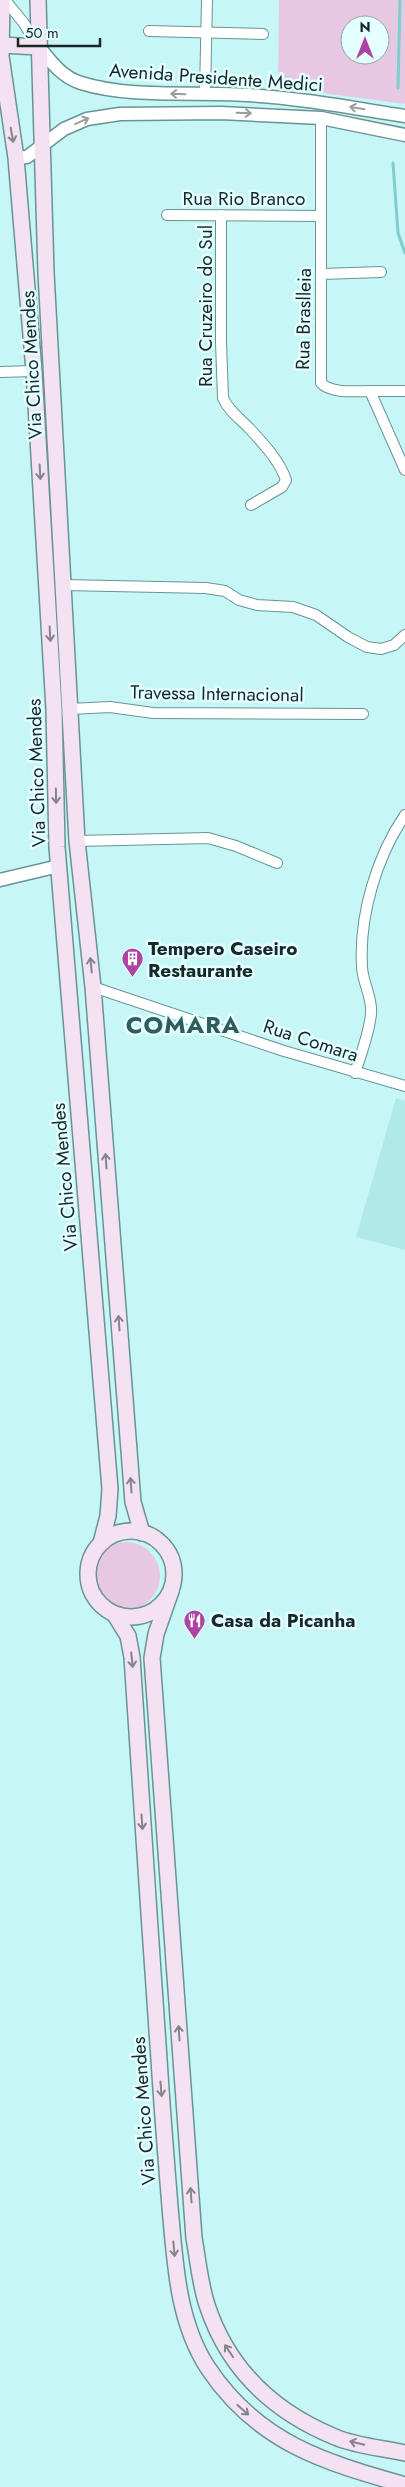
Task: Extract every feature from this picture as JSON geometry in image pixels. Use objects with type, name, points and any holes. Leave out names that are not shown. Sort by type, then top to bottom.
[{"type":"main road","name":"Via Chico Mendes","points":[[4,0],[0,20],[1,45],[8,117],[16,158],[34,371],[54,709],[59,866],[110,1489],[108,1516],[100,1543]]},
{"type":"main road","name":"Via Chico Mendes","points":[[38,0],[46,273],[77,841],[93,987],[132,1502],[142,1533]]},
{"type":"main road","points":[[1,45],[39,47]]},
{"type":"main road","points":[[171,1591],[163,1603],[151,1612],[137,1617],[115,1615],[100,1606],[90,1592],[87,1574],[90,1558],[100,1543],[114,1535],[129,1531],[153,1537],[169,1554],[173,1565],[174,1578],[171,1591],[156,1634],[152,1658],[194,2238],[207,2305],[226,2347],[253,2384],[292,2417],[337,2438],[405,2453]]},
{"type":"main road","name":"Via Chico Mendes","points":[[115,1615],[128,1636],[132,1657],[166,2165],[178,2288],[189,2326],[207,2367],[234,2402],[270,2434],[329,2462],[405,2485]]},
{"type":"street","points":[[4,0],[23,22],[39,47]]},
{"type":"street","points":[[205,94],[207,0]]},
{"type":"street","points":[[149,31],[263,34]]},
{"type":"street","name":"Avenida Presidente Medici","points":[[39,47],[60,71],[80,83],[154,93],[246,94],[295,99],[399,115]]},
{"type":"street","name":"Avenida Presidente Medici","points":[[16,158],[27,157],[64,129],[87,118],[102,115],[165,112],[321,118],[405,135]]},
{"type":"street","points":[[391,133],[399,115]]},
{"type":"street","name":"Rua Braslleia","points":[[321,118],[321,383],[330,389],[370,391]]},
{"type":"street","name":"Rua Rio Branco","points":[[167,215],[321,216]]},
{"type":"street","name":"Rua Cruzeiro do Sul","points":[[222,215],[221,342],[223,398],[226,404],[249,428],[283,470],[286,480],[282,487],[251,505]]},
{"type":"street","points":[[322,274],[381,272]]},
{"type":"street","points":[[0,372],[34,371]]},
{"type":"street","points":[[405,391],[370,391],[405,470]]},
{"type":"street","points":[[64,585],[117,588],[174,586],[225,591],[239,600],[256,606],[288,606],[316,615],[348,637],[368,647],[381,649],[394,645],[405,635]]},
{"type":"street","name":"Travessa Internacional","points":[[70,709],[110,707],[153,713],[363,714]]},
{"type":"street","points":[[355,1073],[372,1014],[362,966],[363,938],[371,892],[380,859],[405,815]]},
{"type":"street","points":[[77,841],[201,838],[222,841],[276,863]]},
{"type":"street","points":[[0,880],[59,866]]},
{"type":"street","name":"Rua Comara","points":[[93,987],[355,1073],[405,1086]]},
{"type":"shaded area","points":[[279,0],[405,0],[405,104],[278,87]]},
{"type":"shaded area","points":[[396,1098],[405,1101],[405,1250],[356,1237]]},
{"type":"shaded area","points":[[119,1542],[133,1542],[145,1547],[155,1557],[160,1569],[160,1583],[155,1595],[145,1605],[133,1610],[119,1610],[107,1605],[97,1595],[92,1583],[92,1569],[97,1557],[107,1547]]},
{"type":"waterway","points":[[398,88],[400,0]]},
{"type":"waterway","points":[[393,163],[398,233],[405,253]]},
{"type":"place","name":"Tempero Caseiro Restaurante","points":[[132,978]]},
{"type":"place","name":"Casa da Picanha","points":[[195,1639]]},
{"type":"district","name":"COMARA","points":[[183,1025]]}]
